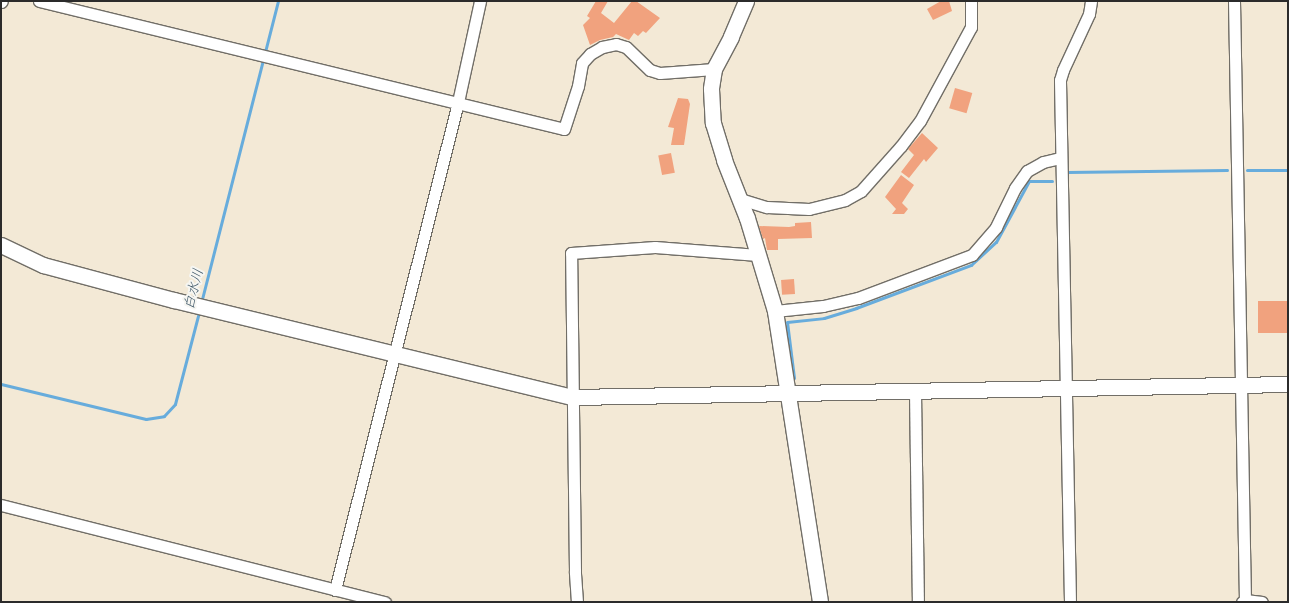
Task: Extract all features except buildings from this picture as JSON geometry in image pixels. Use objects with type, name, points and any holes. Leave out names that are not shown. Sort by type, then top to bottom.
[{"type":"street","points":[[39,1],[564,129],[578,86],[582,63],[590,54],[602,47],[616,44],[626,48],[650,70],[660,73],[714,69]]},
{"type":"street","points":[[335,590],[458,102],[480,1]]},
{"type":"street","points":[[746,1],[731,38],[714,69],[711,89],[713,123],[724,160],[740,199],[775,311],[820,602]]},
{"type":"street","points":[[740,199],[767,208],[809,209],[845,200],[861,191],[901,146],[920,121],[969,32],[973,19],[971,1]]},
{"type":"street","points":[[1070,602],[1060,80],[1089,14],[1091,1]]},
{"type":"street","points":[[1234,1],[1243,601],[1262,602]]},
{"type":"street","points":[[775,311],[823,306],[858,298],[972,255],[996,228],[1014,188],[1027,171],[1043,162],[1060,158]]},
{"type":"street","points":[[1,244],[43,265],[573,397],[1288,384]]},
{"type":"street","points":[[578,602],[575,571],[571,253],[655,247],[758,255]]},
{"type":"street","points":[[915,392],[918,602]]},
{"type":"street","points":[[1,505],[385,602]]},
{"type":"waterway","name":"白水川","points":[[201,303],[278,1]]},
{"type":"waterway","points":[[1067,172],[1227,170]]},
{"type":"waterway","points":[[1247,170],[1288,170]]},
{"type":"waterway","points":[[794,378],[787,322],[824,318],[971,265],[996,242],[1029,181],[1052,181]]},
{"type":"waterway","name":"白水川","points":[[1,384],[146,419],[164,416],[175,404],[199,312]]}]
